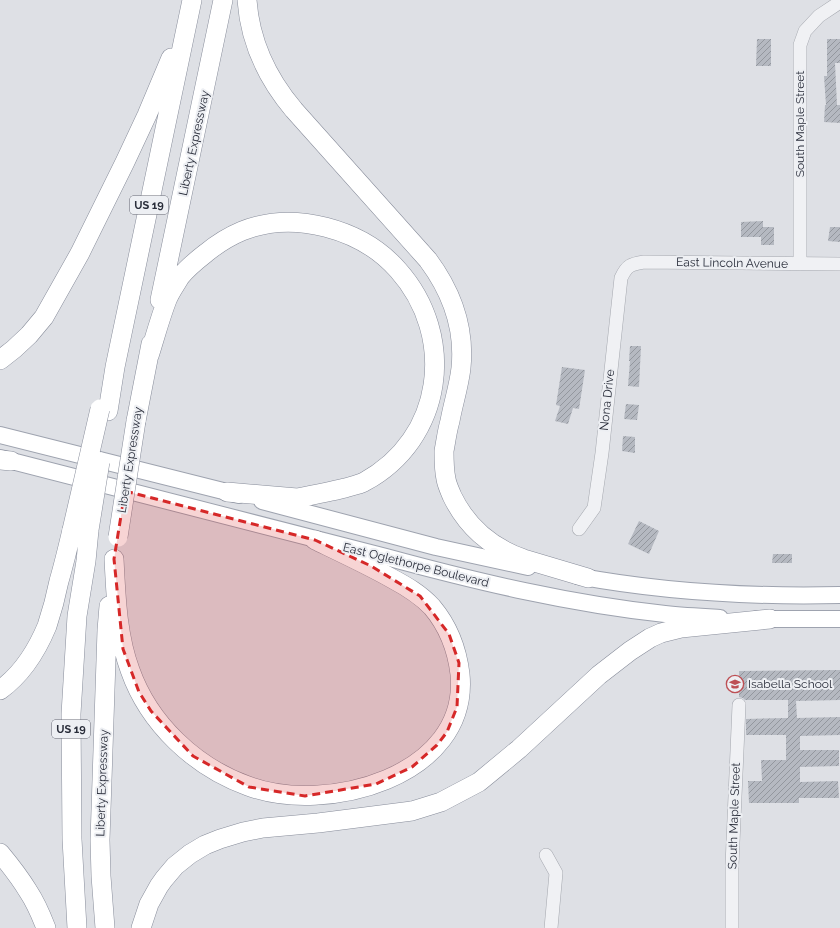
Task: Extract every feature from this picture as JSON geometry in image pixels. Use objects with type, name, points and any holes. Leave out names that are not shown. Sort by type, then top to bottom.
[{"type":"highway","points":[[0,360],[29,335],[44,317],[80,253],[147,115],[167,68],[192,0]]},
{"type":"highway","name":"US 19","points":[[77,928],[72,839],[71,714],[77,616],[86,561],[81,530],[104,410],[115,367],[192,0]]},
{"type":"highway","name":"Liberty Expressway","points":[[105,928],[100,840],[107,630],[114,559],[136,421],[223,0]]},
{"type":"highway","points":[[247,0],[249,17],[256,46],[276,87],[294,110],[428,260],[436,271],[449,296],[454,310],[460,337],[461,366],[444,451],[446,479],[455,502],[478,532],[500,549],[514,556],[588,578]]},
{"type":"highway","points":[[149,356],[167,298],[181,276],[213,247],[243,230],[262,225],[281,223],[314,224],[332,228],[350,235],[368,244],[384,255],[398,269],[420,300],[432,333],[435,369],[433,386],[430,402],[422,422],[409,444],[392,462],[378,473],[359,484],[308,496],[297,498],[227,492]]},
{"type":"highway","points":[[0,690],[21,670],[41,639],[81,530]]},
{"type":"highway","points":[[114,559],[117,608],[123,649],[139,692],[151,712],[178,743],[210,768],[242,784],[268,792],[284,795],[305,796],[357,789],[376,784],[412,767],[437,745],[447,732],[459,700],[460,678],[457,655],[449,634],[442,620],[433,608],[420,596],[371,566],[314,540]]},
{"type":"highway","points":[[141,928],[149,904],[164,879],[190,854],[205,845],[232,835],[263,828],[412,811],[441,802],[479,782],[519,749],[599,675],[630,651],[650,638],[661,633],[686,628],[770,619]]},
{"type":"highway","points":[[0,853],[29,892],[38,908],[46,928]]},
{"type":"main road","name":"East Oglethorpe Boulevard","points":[[0,435],[227,492],[436,547],[538,570],[616,583],[679,590],[801,596],[840,595]]},
{"type":"main road","name":"East Oglethorpe Boulevard","points":[[4,460],[440,572],[556,598],[665,614],[728,619],[840,619]]},
{"type":"street","name":"South Maple Street","points":[[800,264],[800,45],[805,31],[819,16],[840,2]]},
{"type":"street","name":"East Lincoln Avenue","points":[[626,268],[632,264],[644,262],[840,264]]},
{"type":"street","name":"Nona Drive","points":[[579,529],[594,508],[602,453],[621,278],[626,268]]},
{"type":"street","name":"South Maple Street","points":[[732,928],[732,865],[740,705]]},
{"type":"street","points":[[546,855],[556,872],[551,928]]},
{"type":"highlighted area","points":[[125,491],[315,540],[371,566],[420,596],[449,634],[459,663],[457,707],[447,732],[437,745],[412,767],[376,784],[305,796],[249,787],[193,756],[151,711],[139,692],[123,649],[114,559]]},
{"type":"building","points":[[757,39],[771,39],[771,66],[756,66]]},
{"type":"building","points":[[827,39],[840,39],[840,63],[835,63],[837,105],[840,105],[840,123],[824,122],[826,105],[824,76],[827,76]]},
{"type":"building","points":[[763,221],[763,227],[774,227],[774,245],[761,245],[761,237],[741,237],[741,222]]},
{"type":"building","points":[[830,227],[840,227],[840,242],[828,241]]},
{"type":"building","points":[[630,346],[641,346],[639,387],[628,386]]},
{"type":"building","points":[[562,367],[585,370],[579,409],[573,408],[568,424],[555,421],[560,406],[556,405]]},
{"type":"building","points":[[626,404],[639,405],[637,420],[624,419]]},
{"type":"building","points":[[623,436],[635,437],[635,453],[622,451]]},
{"type":"building","points":[[639,521],[659,531],[649,554],[628,544]]},
{"type":"building","points":[[773,554],[792,554],[792,563],[772,563]]},
{"type":"building","points":[[840,670],[840,700],[796,701],[797,718],[840,717],[840,735],[800,736],[800,750],[839,750],[839,766],[800,767],[800,782],[838,781],[839,798],[799,798],[799,803],[749,803],[748,781],[762,781],[761,760],[786,760],[786,735],[746,735],[746,719],[788,718],[788,700],[745,700],[739,697],[739,671]]},
{"type":"place","name":"Isabella School","points":[[735,684]]}]
